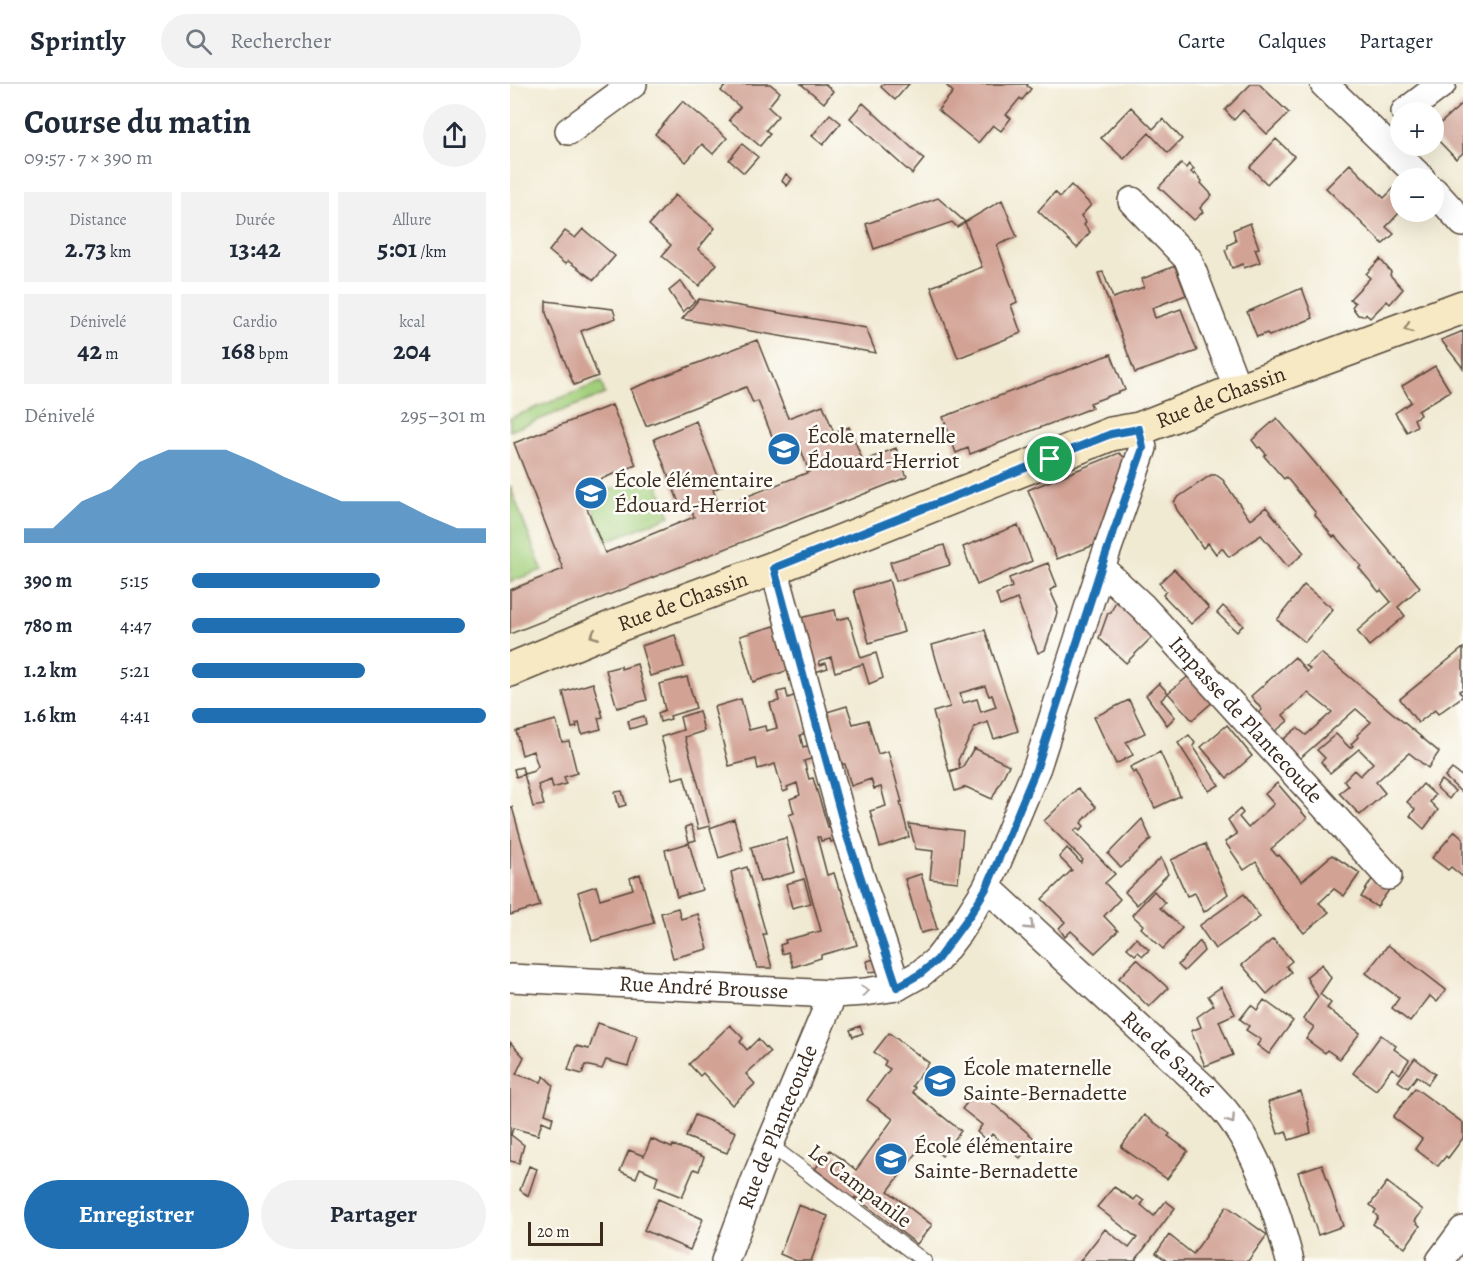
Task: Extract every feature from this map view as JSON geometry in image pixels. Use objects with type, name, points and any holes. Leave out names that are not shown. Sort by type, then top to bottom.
[{"type":"street","points":[[569,131],[633,84]]},
{"type":"street","points":[[1324,84],[1411,168]]},
{"type":"street","points":[[1418,102],[1442,84]]},
{"type":"street","points":[[1376,134],[1390,123]]},
{"type":"street","points":[[1132,201],[1188,259],[1238,390]]},
{"type":"street","points":[[1444,202],[1463,223]]},
{"type":"street","name":"Rue de Chassin","points":[[510,670],[621,624],[774,568],[1111,434],[1139,429],[1463,307]]},
{"type":"street","points":[[774,568],[846,833],[897,987],[920,974],[937,960],[987,887],[1037,767],[1101,568],[1143,448],[1139,429]]},
{"type":"street","name":"Impasse de Plantecoude","points":[[1101,568],[1143,607],[1388,876]]},
{"type":"street","name":"Rue de Santé","points":[[987,887],[1203,1087],[1226,1112],[1244,1138],[1265,1184],[1290,1261]]},
{"type":"street","name":"Rue André Brousse","points":[[510,978],[833,994],[897,987]]},
{"type":"street","name":"Rue de Plantecoude","points":[[725,1261],[833,994]]},
{"type":"street","points":[[1440,1261],[1463,1230]]},
{"type":"lane","name":"Le Campanile","points":[[770,1145],[924,1261]]},
{"type":"green space","points":[[601,382],[605,394],[510,431],[510,418]]},
{"type":"green space","points":[[653,473],[670,516],[606,541],[589,498]]},
{"type":"green space","points":[[510,486],[542,570],[510,582]]},
{"type":"building","points":[[727,84],[770,84],[780,92],[768,107],[778,116],[766,130],[770,134],[760,146],[729,120],[740,107],[721,91]]},
{"type":"building","points":[[801,84],[825,84],[833,91],[824,103]]},
{"type":"building","points":[[883,84],[909,84],[895,100],[881,87]]},
{"type":"building","points":[[948,84],[1028,84],[1027,86],[1031,89],[1006,115],[1011,118],[1001,131],[993,125],[978,143],[938,110],[953,92],[947,86]]},
{"type":"building","points":[[1251,84],[1259,84],[1289,113],[1267,134],[1243,110],[1234,120],[1225,110]]},
{"type":"building","points":[[683,101],[727,138],[713,154],[702,144],[686,162],[655,134]]},
{"type":"building","points":[[863,103],[924,159],[912,174],[850,118]]},
{"type":"building","points":[[1463,103],[1463,153],[1456,159],[1444,146],[1444,120]]},
{"type":"building","points":[[1131,107],[1153,129],[1163,119],[1182,139],[1168,153],[1149,133],[1124,159],[1101,138]]},
{"type":"building","points":[[830,114],[841,123],[823,145],[812,136]]},
{"type":"building","points":[[1276,139],[1294,156],[1267,184],[1250,167]]},
{"type":"building","points":[[742,144],[758,157],[744,173],[729,160]]},
{"type":"building","points":[[1181,164],[1186,168],[1189,164],[1194,169],[1191,172],[1194,175],[1195,173],[1212,195],[1200,208],[1203,212],[1194,220],[1159,187]]},
{"type":"building","points":[[1350,164],[1384,198],[1390,192],[1391,222],[1386,227],[1394,234],[1383,244],[1326,188]]},
{"type":"building","points":[[786,174],[792,179],[787,186],[782,181]]},
{"type":"building","points":[[1071,185],[1091,205],[1081,216],[1090,232],[1077,248],[1038,211],[1055,192],[1060,197]]},
{"type":"building","points":[[675,195],[715,228],[698,249],[717,264],[699,286],[662,256],[671,245],[649,225]]},
{"type":"building","points":[[938,198],[965,222],[957,227],[952,222],[874,249],[866,224]]},
{"type":"building","points":[[1002,200],[1017,237],[997,245],[1017,302],[1011,305],[1021,333],[958,358],[931,287],[982,267],[965,222]]},
{"type":"building","points":[[1250,223],[1259,248],[1255,249],[1260,262],[1244,268],[1243,264],[1232,268],[1225,250],[1228,249],[1228,245],[1236,241],[1233,230]]},
{"type":"building","points":[[583,229],[615,256],[594,280],[568,261],[565,264],[549,251],[565,231],[575,238]]},
{"type":"building","points":[[1380,259],[1403,289],[1390,304],[1387,301],[1370,318],[1366,314],[1358,315],[1352,307],[1355,303],[1350,299],[1370,278],[1366,274]]},
{"type":"building","points":[[1175,266],[1186,295],[1152,308],[1155,318],[1181,309],[1197,351],[1135,373],[1098,273],[1103,272],[1113,298],[1144,287],[1142,279]]},
{"type":"building","points":[[681,281],[695,301],[683,312],[669,291]]},
{"type":"building","points":[[1302,288],[1313,318],[1269,336],[1267,333],[1257,337],[1247,312]]},
{"type":"building","points":[[699,299],[866,328],[876,353],[682,319]]},
{"type":"building","points":[[546,301],[613,309],[616,318],[581,331],[598,376],[574,385],[546,313]]},
{"type":"building","points":[[1463,331],[1463,368],[1441,340]]},
{"type":"building","points":[[757,340],[788,418],[823,405],[834,433],[849,427],[863,461],[896,448],[907,477],[510,634],[510,590],[563,569],[514,443],[612,405],[636,465],[579,488],[605,553],[694,517],[688,499],[679,503],[654,439],[696,421],[722,486],[713,490],[720,507],[809,472],[799,444],[778,451],[758,401],[753,403],[746,387],[646,426],[631,389]]},
{"type":"building","points":[[1111,354],[1125,390],[1090,403],[1092,408],[970,454],[968,448],[956,453],[943,417]]},
{"type":"building","points":[[1435,366],[1450,391],[1418,411],[1420,415],[1414,419],[1417,426],[1407,432],[1395,413],[1411,402],[1402,386]]},
{"type":"building","points":[[1277,418],[1420,587],[1398,607],[1405,616],[1369,646],[1357,631],[1391,602],[1381,590],[1379,592],[1359,568],[1361,566],[1335,536],[1333,537],[1286,477],[1284,479],[1264,456],[1266,454],[1252,440]]},
{"type":"building","points":[[1119,453],[1129,461],[1100,543],[1057,559],[1028,490]]},
{"type":"building","points":[[1211,475],[1216,475],[1223,480],[1250,520],[1266,507],[1304,553],[1288,567],[1261,535],[1229,557],[1222,548],[1216,554],[1208,543],[1203,548],[1174,502]]},
{"type":"building","points":[[1018,525],[1032,561],[977,585],[963,547]]},
{"type":"building","points":[[944,545],[950,565],[896,581],[890,562]]},
{"type":"building","points":[[1048,563],[1057,586],[1050,590],[1058,608],[1045,650],[1038,653],[1017,599],[1000,606],[996,594],[1012,587],[1009,578]]},
{"type":"building","points":[[1174,569],[1209,608],[1191,624],[1163,595],[1166,591],[1159,583]]},
{"type":"building","points":[[889,580],[904,632],[869,643],[854,590]]},
{"type":"building","points":[[1304,585],[1333,609],[1305,642],[1277,620]]},
{"type":"building","points":[[1116,601],[1121,602],[1155,634],[1126,663],[1099,638],[1108,613],[1111,612]]},
{"type":"building","points":[[1223,606],[1243,625],[1237,632],[1217,613]]},
{"type":"building","points":[[835,610],[837,620],[849,617],[861,658],[876,653],[883,678],[869,684],[863,664],[835,672],[831,657],[819,661],[820,665],[826,663],[828,668],[815,672],[800,618]]},
{"type":"building","points":[[778,625],[792,669],[753,682],[740,636]]},
{"type":"building","points":[[985,630],[1018,731],[994,739],[988,722],[975,727],[958,760],[960,768],[949,771],[933,712],[950,707],[932,645]],"holes":[[[985,686],[989,696],[992,695],[996,707],[981,712],[977,699],[963,703],[960,693]]]},
{"type":"building","points":[[675,635],[684,667],[650,676],[641,646]]},
{"type":"building","points":[[1463,648],[1463,689],[1459,691],[1463,696],[1438,714],[1435,710],[1418,723],[1400,699]]},
{"type":"building","points":[[1321,653],[1439,752],[1428,768],[1409,753],[1376,782],[1385,793],[1360,815],[1339,793],[1348,786],[1344,780],[1354,770],[1360,776],[1373,763],[1359,749],[1330,773],[1321,762],[1325,758],[1317,750],[1336,734],[1350,748],[1358,737],[1357,735],[1371,722],[1356,709],[1297,761],[1280,742],[1297,728],[1306,735],[1332,712],[1308,693],[1283,715],[1288,721],[1273,733],[1257,715],[1262,710],[1251,696],[1295,657],[1307,672],[1310,669],[1306,666]]},
{"type":"building","points":[[637,664],[647,700],[617,708],[606,670],[621,666],[621,669]]},
{"type":"building","points":[[1191,674],[1215,700],[1192,720],[1168,693]]},
{"type":"building","points":[[687,677],[696,708],[670,716],[671,719],[660,722],[658,713],[665,710],[659,684]]},
{"type":"building","points":[[593,683],[603,717],[598,718],[601,729],[582,734],[579,723],[576,724],[577,727],[572,728],[563,692]]},
{"type":"building","points":[[1159,683],[1168,693],[1161,700],[1175,717],[1167,725],[1146,695]]},
{"type":"building","points":[[786,690],[788,698],[796,695],[806,733],[800,735],[803,747],[811,745],[814,758],[804,761],[809,779],[813,778],[828,827],[839,824],[842,838],[831,842],[830,839],[821,841],[820,837],[817,837],[827,875],[834,873],[839,889],[841,889],[857,945],[821,955],[821,958],[793,967],[788,952],[782,954],[780,945],[786,943],[785,940],[821,931],[789,815],[794,813],[790,799],[800,795],[797,783],[787,787],[788,790],[783,792],[775,764],[758,769],[756,759],[729,766],[714,707],[741,699],[749,730],[765,726],[766,731],[777,728],[770,703],[779,701],[777,692]]},
{"type":"building","points":[[1129,700],[1145,733],[1126,742],[1133,755],[1116,764],[1094,717]]},
{"type":"building","points":[[847,706],[853,724],[868,720],[878,754],[888,751],[909,837],[880,847],[870,811],[886,806],[881,787],[874,789],[871,779],[851,786],[827,712]]},
{"type":"building","points":[[699,711],[704,731],[685,737],[710,826],[698,829],[684,776],[673,779],[661,737],[683,730],[680,717]]},
{"type":"building","points":[[644,716],[646,724],[630,729],[628,721]]},
{"type":"building","points":[[556,720],[562,742],[569,741],[577,773],[564,777],[566,784],[553,788],[551,780],[538,785],[544,805],[533,807],[524,774],[534,771],[538,766],[533,751],[522,755],[516,731]]},
{"type":"building","points":[[1227,725],[1252,756],[1227,778],[1201,747]]},
{"type":"building","points":[[1189,735],[1195,743],[1193,746],[1219,785],[1209,791],[1178,743]]},
{"type":"building","points":[[974,748],[1009,765],[992,799],[966,787],[955,791],[950,773],[962,768]]},
{"type":"building","points":[[1160,752],[1180,796],[1155,808],[1136,771],[1133,773],[1130,767]]},
{"type":"building","points":[[522,767],[524,774],[516,777],[514,769]]},
{"type":"building","points":[[1452,769],[1463,777],[1461,792],[1445,777]]},
{"type":"building","points":[[1441,780],[1455,791],[1449,799],[1436,787]]},
{"type":"building","points":[[1277,783],[1307,818],[1271,849],[1277,856],[1279,855],[1302,881],[1332,855],[1360,873],[1344,896],[1334,889],[1319,903],[1329,912],[1304,933],[1280,904],[1256,862],[1244,870],[1225,842],[1237,834],[1228,820],[1240,809],[1243,813],[1239,817],[1248,828],[1274,804],[1265,794]]},
{"type":"building","points":[[1423,784],[1435,795],[1430,802],[1438,810],[1424,829],[1410,816],[1415,809],[1407,802]]},
{"type":"building","points":[[1078,788],[1096,807],[1081,823],[1084,826],[1080,831],[1077,828],[1074,831],[1115,874],[1105,883],[1120,899],[1104,916],[1118,931],[1095,953],[1071,931],[1065,937],[1059,928],[1065,922],[1042,899],[1072,870],[1059,857],[1067,848],[1081,863],[1083,860],[1044,821]]},
{"type":"building","points":[[622,791],[626,805],[619,807],[615,792]]},
{"type":"building","points":[[512,807],[540,906],[510,915],[510,808]]},
{"type":"building","points":[[734,819],[743,850],[719,858],[710,828]]},
{"type":"building","points":[[1142,819],[1151,839],[1121,868],[1108,854]]},
{"type":"building","points":[[909,824],[963,831],[958,882],[930,879],[933,851],[916,849]]},
{"type":"building","points":[[691,825],[696,840],[689,842],[685,827]]},
{"type":"building","points":[[1455,831],[1463,838],[1463,877],[1451,867],[1448,870],[1432,858]]},
{"type":"building","points":[[786,838],[795,872],[760,882],[751,847]]},
{"type":"building","points":[[689,843],[702,890],[677,897],[665,850]]},
{"type":"building","points":[[1205,844],[1228,894],[1204,912],[1195,893],[1187,896],[1171,860]]},
{"type":"building","points":[[1161,858],[1168,874],[1137,905],[1125,892]]},
{"type":"building","points":[[747,867],[766,934],[763,934],[772,968],[757,968],[733,881],[731,872]]},
{"type":"building","points":[[640,874],[654,923],[592,941],[578,892],[596,886],[600,899],[633,889],[630,878]]},
{"type":"building","points":[[921,874],[937,929],[921,933],[905,879]]},
{"type":"building","points":[[804,879],[811,903],[792,908],[786,884]]},
{"type":"building","points":[[1372,879],[1389,890],[1377,907],[1361,897]]},
{"type":"building","points":[[1154,891],[1165,903],[1160,908],[1182,928],[1163,949],[1141,928],[1143,925],[1132,915]]},
{"type":"building","points":[[1244,894],[1260,917],[1215,949],[1199,926]]},
{"type":"building","points":[[678,908],[681,919],[698,914],[708,949],[673,958],[661,913]]},
{"type":"building","points":[[1136,938],[1149,950],[1143,956],[1138,952],[1135,955],[1127,948]]},
{"type":"building","points":[[1273,939],[1292,961],[1286,966],[1291,972],[1267,994],[1242,965]]},
{"type":"building","points":[[1200,941],[1204,951],[1184,971],[1178,965]]},
{"type":"building","points":[[1388,945],[1446,990],[1437,1002],[1430,996],[1410,1022],[1392,1008],[1399,998],[1366,973]]},
{"type":"building","points":[[875,959],[878,971],[869,972],[867,961]]},
{"type":"building","points":[[1137,959],[1168,988],[1149,1007],[1119,978]]},
{"type":"building","points":[[1322,964],[1331,978],[1320,994],[1331,1003],[1327,1008],[1360,1033],[1340,1059],[1327,1050],[1325,1053],[1306,1039],[1314,1027],[1303,1019],[1318,997],[1306,977]]},
{"type":"building","points":[[1221,987],[1235,1014],[1219,1021],[1233,1055],[1205,1066],[1191,1031],[1201,1027],[1197,1017],[1214,1005],[1208,996]]},
{"type":"building","points":[[1264,1000],[1293,1021],[1269,1054],[1257,1045],[1261,1040],[1246,1030],[1249,1026],[1240,1019],[1251,1005],[1257,1010]]},
{"type":"building","points":[[598,1023],[637,1036],[628,1066],[606,1060],[602,1069],[585,1065],[582,1074],[568,1070],[576,1046],[589,1049]]},
{"type":"building","points":[[730,1025],[743,1038],[740,1042],[747,1050],[758,1039],[770,1052],[746,1074],[755,1084],[732,1105],[703,1073],[700,1076],[689,1064]]},
{"type":"building","points":[[860,1026],[863,1033],[853,1037],[850,1030]]},
{"type":"building","points":[[889,1033],[929,1063],[912,1086],[915,1088],[912,1092],[961,1131],[942,1156],[925,1142],[888,1191],[932,1225],[917,1244],[855,1197],[853,1200],[838,1189],[840,1188],[815,1169],[830,1150],[856,1170],[893,1119],[867,1100],[890,1069],[884,1065],[886,1061],[874,1052]]},
{"type":"building","points":[[1381,1035],[1409,1060],[1400,1074],[1392,1068],[1376,1090],[1353,1073]]},
{"type":"building","points":[[510,1042],[524,1057],[516,1074],[541,1082],[544,1076],[553,1085],[545,1114],[553,1117],[551,1125],[542,1121],[538,1135],[513,1128],[511,1135],[524,1145],[519,1163],[510,1161]]},
{"type":"building","points":[[1415,1058],[1435,1074],[1428,1084],[1417,1076],[1408,1088],[1398,1081]]},
{"type":"building","points":[[1415,1088],[1463,1123],[1463,1138],[1448,1158],[1446,1156],[1438,1166],[1415,1149],[1422,1139],[1393,1117]]},
{"type":"building","points":[[977,1090],[1035,1139],[1020,1158],[992,1134],[987,1141],[977,1132],[982,1125],[962,1109]]},
{"type":"building","points":[[1301,1092],[1311,1133],[1289,1140],[1286,1131],[1278,1134],[1268,1102]]},
{"type":"building","points":[[695,1115],[736,1132],[727,1153],[686,1137]]},
{"type":"building","points":[[1144,1115],[1188,1151],[1167,1179],[1121,1147]]},
{"type":"building","points":[[651,1139],[704,1157],[699,1171],[694,1169],[682,1197],[655,1186],[658,1176],[640,1168],[636,1178],[620,1171],[629,1150],[644,1156]]},
{"type":"building","points":[[1322,1164],[1343,1226],[1318,1235],[1298,1172]]},
{"type":"building","points":[[529,1166],[537,1169],[528,1196],[520,1190]]},
{"type":"building","points":[[1387,1182],[1423,1210],[1415,1221],[1420,1226],[1405,1248],[1373,1224],[1378,1217],[1374,1213],[1376,1210],[1370,1205]]},
{"type":"building","points":[[1114,1187],[1134,1200],[1137,1196],[1144,1201],[1141,1205],[1154,1216],[1166,1201],[1175,1208],[1135,1261],[1080,1261],[1105,1229],[1129,1248],[1137,1238],[1097,1207]]},
{"type":"building","points":[[658,1199],[703,1219],[690,1250],[644,1230]]},
{"type":"building","points":[[798,1205],[828,1216],[811,1261],[796,1261],[780,1254]]},
{"type":"building","points":[[1227,1206],[1267,1235],[1248,1261],[1167,1261],[1156,1253],[1169,1235],[1193,1254]]},
{"type":"place","name":"École maternelle Édouard-Herriot","points":[[784,449]]},
{"type":"place","name":"École élémentaire Édouard-Herriot","points":[[591,493]]},
{"type":"place","name":"École maternelle Sainte-Bernadette","points":[[940,1081]]},
{"type":"place","name":"École élémentaire Sainte-Bernadette","points":[[891,1159]]},
{"type":"route","points":[[1139,429],[1143,448],[1073,651],[1037,767],[987,887],[958,933],[937,960],[920,974],[897,987],[846,833],[774,568],[1050,459],[1111,434],[1139,429]]}]
